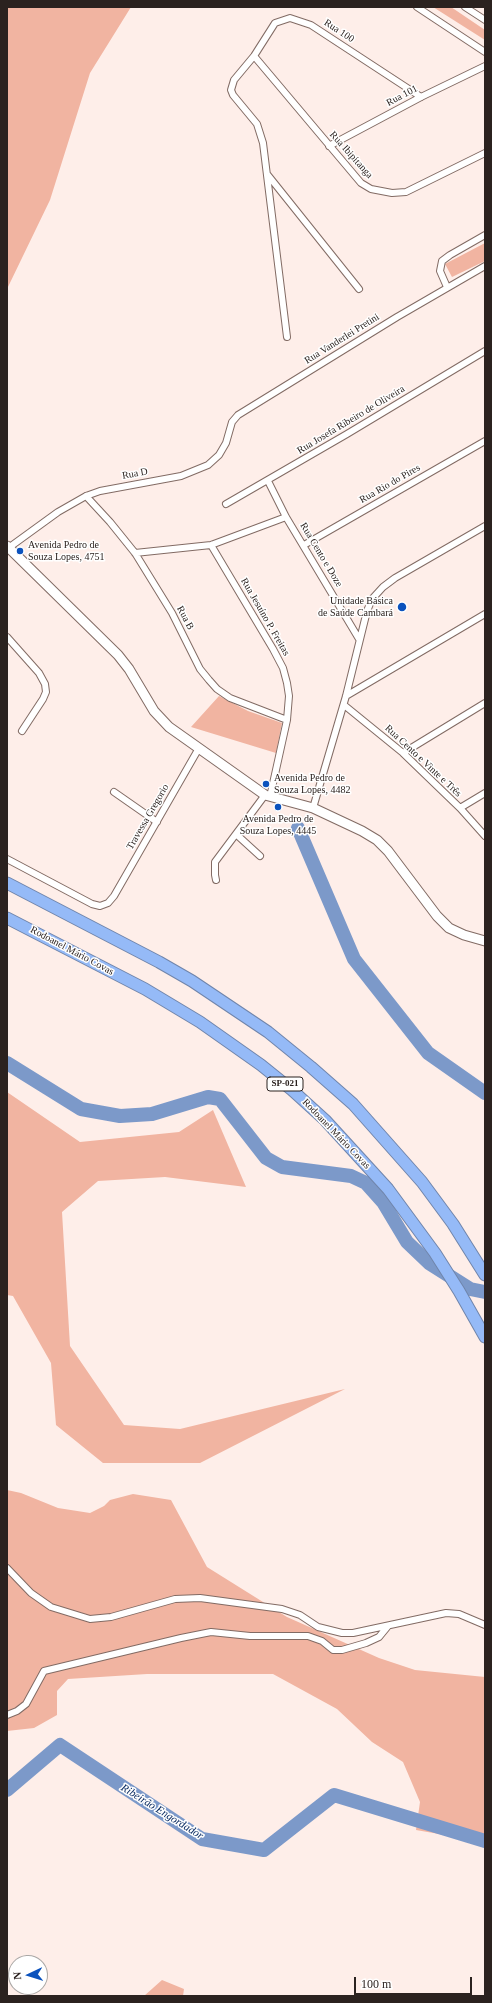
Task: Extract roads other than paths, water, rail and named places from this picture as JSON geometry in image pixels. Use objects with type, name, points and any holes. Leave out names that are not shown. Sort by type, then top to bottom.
[{"type":"highway","name":"SP-021","points":[[7,883],[159,962],[192,981],[268,1032],[311,1067],[353,1104],[422,1182],[453,1224],[485,1275]]},
{"type":"highway","name":"Rodoanel Mário Covas","points":[[7,918],[145,990],[200,1022],[261,1065],[292,1090],[325,1120],[388,1188],[435,1253],[485,1337]]},
{"type":"main road","points":[[7,548],[118,655],[129,669],[154,711],[169,727],[267,796],[313,808],[362,831],[377,840],[388,851],[418,892],[445,924],[464,935],[485,941]]},
{"type":"street","points":[[417,7],[485,52]]},
{"type":"street","points":[[465,7],[485,20]]},
{"type":"street","name":"Rua 100","points":[[267,174],[261,133],[256,124],[233,95],[231,90],[234,80],[254,56],[275,23],[290,18],[300,20],[311,25],[421,97]]},
{"type":"street","name":"Rua Ibipitanga","points":[[254,56],[361,183],[371,189],[392,193],[415,189],[485,152]]},
{"type":"street","name":"Rua 101","points":[[329,146],[421,97],[485,66]]},
{"type":"street","points":[[267,174],[359,289]]},
{"type":"street","points":[[267,174],[287,337]]},
{"type":"street","points":[[447,287],[440,271],[442,261],[485,236]]},
{"type":"street","name":"Rua Vanderlei Pretini","points":[[247,408],[277,392],[447,287],[485,266]]},
{"type":"street","name":"Rua Josefa Ribeiro de Oliveira","points":[[226,504],[268,481],[485,351]]},
{"type":"street","name":"Rua D","points":[[7,548],[58,512],[86,496],[100,491],[181,476],[208,466],[219,455],[226,443],[232,422],[247,408]]},
{"type":"street","name":"Rua Rio do Pires","points":[[304,545],[485,441]]},
{"type":"street","name":"Rua Cento e Doze","points":[[268,481],[286,517],[359,639]]},
{"type":"street","name":"Rua B","points":[[86,496],[110,522],[135,553],[172,613],[200,669],[217,689],[230,698],[288,720]]},
{"type":"street","points":[[135,553],[211,545],[286,517]]},
{"type":"street","points":[[313,808],[344,705],[359,639],[372,599],[383,587],[485,526]]},
{"type":"street","name":"Rua Jesuíno P. Freitas","points":[[211,545],[246,602],[283,668],[289,696],[288,720],[267,796],[216,862],[214,875],[216,880]]},
{"type":"street","points":[[346,696],[485,614]]},
{"type":"street","points":[[7,637],[39,673],[45,684],[46,692],[43,699],[22,731]]},
{"type":"street","points":[[403,753],[485,703]]},
{"type":"street","name":"Rua Cento e Vinte e Três","points":[[344,705],[403,753],[460,808],[485,836]]},
{"type":"street","name":"Travessa Gregorio","points":[[7,859],[92,904],[100,906],[108,903],[114,896],[199,748]]},
{"type":"street","points":[[114,792],[157,822]]},
{"type":"street","points":[[460,808],[485,792]]},
{"type":"street","points":[[237,835],[260,856]]},
{"type":"street","points":[[7,1568],[31,1593],[51,1607],[90,1619],[111,1617],[175,1599],[200,1598],[282,1609],[300,1615],[318,1627],[342,1633],[353,1634],[446,1613],[459,1614],[485,1625]]},
{"type":"street","points":[[7,1715],[17,1711],[26,1704],[44,1671],[181,1638],[211,1632],[250,1636],[308,1636],[322,1642],[333,1650],[342,1650],[366,1643],[379,1636],[388,1626]]},
{"type":"waterway","points":[[298,828],[354,959],[428,1053],[485,1093]]},
{"type":"waterway","points":[[7,1063],[81,1109],[120,1116],[152,1114],[208,1097],[220,1099],[266,1158],[282,1167],[351,1176],[366,1183],[383,1202],[407,1242],[429,1263],[470,1289],[485,1292]]},
{"type":"waterway","name":"Ribeirão Engordador","points":[[7,1790],[60,1745],[202,1839],[264,1850],[334,1795],[485,1841]]},
{"type":"place","name":"Avenida Pedro de Souza Lopes, 4751","points":[[20,551]]},
{"type":"place","name":"Unidade Básica de Saúde Cambará","points":[[402,607]]},
{"type":"place","name":"Avenida Pedro de Souza Lopes, 4482","points":[[266,784]]},
{"type":"place","name":"Avenida Pedro de Souza Lopes, 4445","points":[[278,807]]}]
